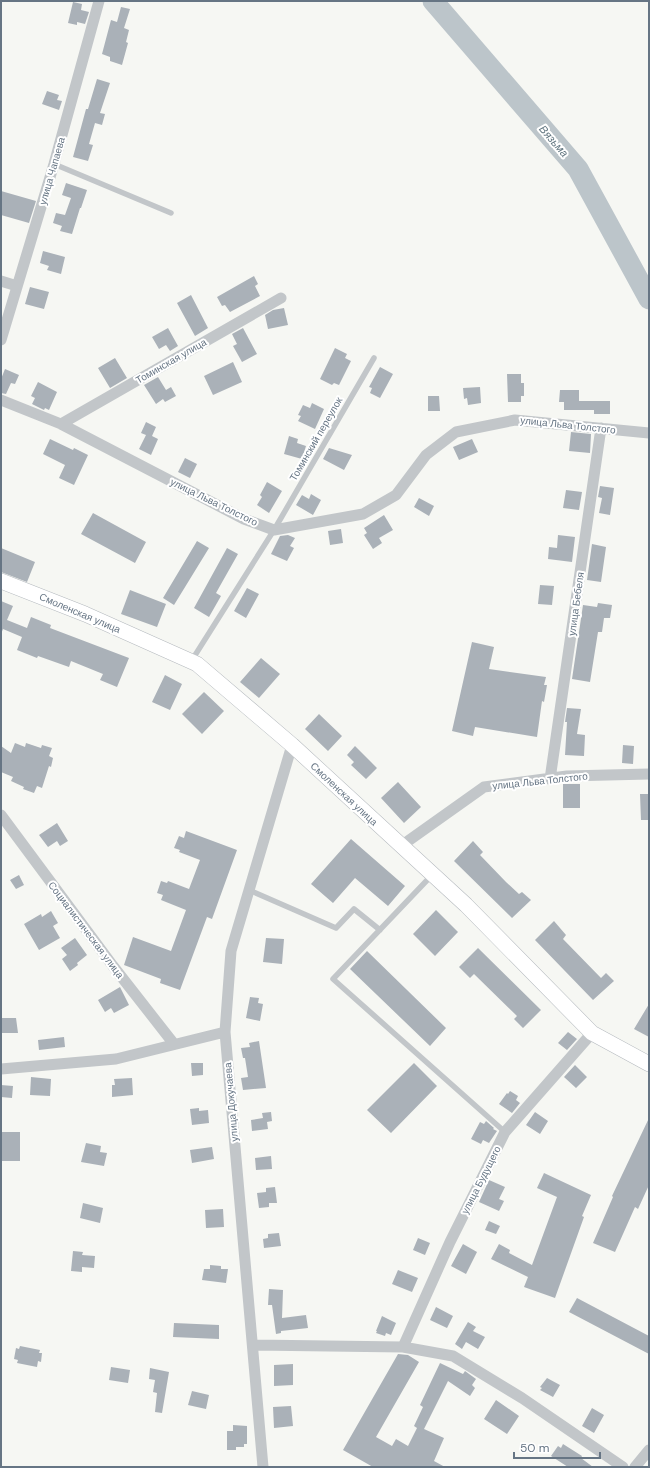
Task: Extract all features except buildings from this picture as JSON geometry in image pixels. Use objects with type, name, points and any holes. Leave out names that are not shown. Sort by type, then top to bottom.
[{"type":"main road","name":"Смоленская улица","points":[[1,581],[85,614],[198,664],[292,745],[466,906],[592,1033],[649,1064]]},
{"type":"street","name":"улица Чапаева","points":[[1,340],[54,164],[99,1]]},
{"type":"street","points":[[1,281],[17,286]]},
{"type":"street","name":"Томинская улица","points":[[61,424],[281,298]]},
{"type":"street","name":"улица Льва Толстого","points":[[1,400],[61,424],[244,519],[274,530],[363,514],[396,495],[426,455],[456,432],[515,420],[649,433]]},
{"type":"street","name":"улица Бебеля","points":[[550,778],[601,428]]},
{"type":"street","name":"улица Докучаева","points":[[263,1467],[224,1032],[231,951],[292,745]]},
{"type":"street","name":"улица Льва Толстого","points":[[401,846],[484,787],[567,776],[649,774]]},
{"type":"street","name":"Социалистическая улица","points":[[1,814],[113,966],[174,1044]]},
{"type":"street","points":[[1,1069],[116,1059],[224,1032]]},
{"type":"street","name":"улица Будущего","points":[[403,1347],[450,1242],[506,1132],[592,1033]]},
{"type":"street","points":[[253,1344],[403,1347],[453,1356],[522,1398],[623,1467]]},
{"type":"street","points":[[635,1467],[649,1450]]},
{"type":"lane","points":[[54,164],[171,213]]},
{"type":"lane","name":"Томинский переулок","points":[[191,661],[274,530],[374,358]]},
{"type":"lane","points":[[432,875],[333,980],[506,1132]]},
{"type":"lane","points":[[249,890],[336,928],[354,909],[380,930]]},
{"type":"waterway","name":"Вязьма","points":[[433,1],[578,169],[649,299]]}]
